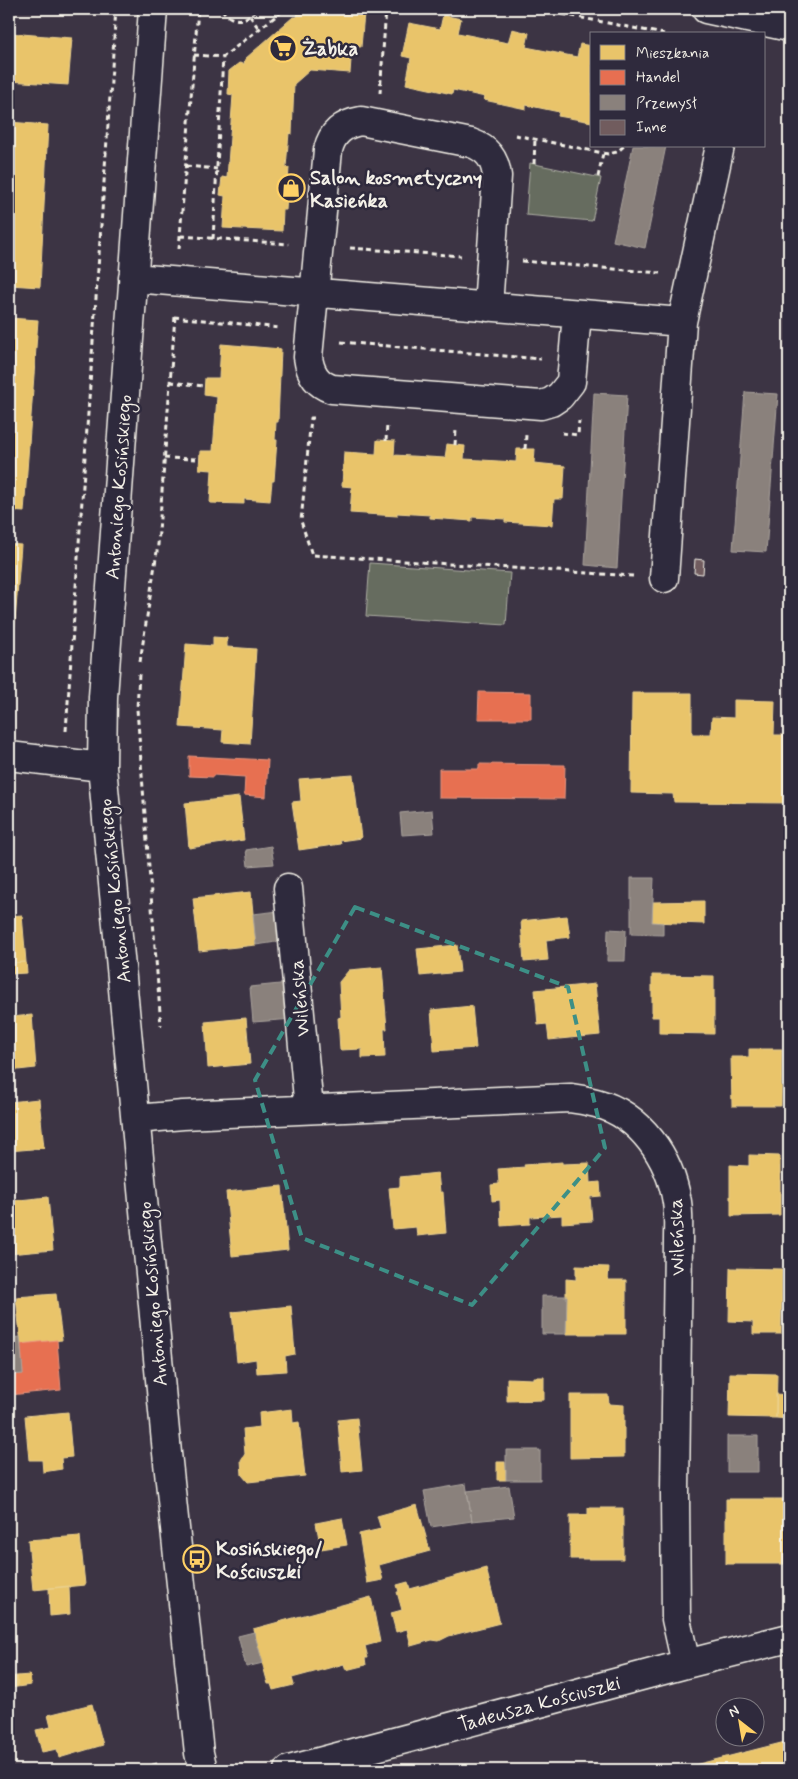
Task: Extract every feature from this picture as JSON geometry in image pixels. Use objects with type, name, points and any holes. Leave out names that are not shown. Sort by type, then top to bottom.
[{"type":"street","name":"Antoniego Kosińskiego","points":[[153,9],[102,697],[102,768],[167,1453],[198,1753],[203,1770]]},
{"type":"street","points":[[706,9],[745,26],[789,26]]},
{"type":"street","points":[[488,307],[497,176],[493,158],[480,146],[471,143],[361,121],[351,122],[341,128],[330,141],[310,331],[309,366],[319,382],[332,389],[541,405],[551,402],[560,396],[567,390],[571,382],[576,327]]},
{"type":"street","points":[[652,577],[682,322],[720,148]]},
{"type":"street","points":[[133,278],[488,307],[576,327],[682,322]]},
{"type":"street","points":[[9,756],[102,768]]},
{"type":"street","name":"Wileńska","points":[[288,888],[309,1109]]},
{"type":"street","name":"Wileńska","points":[[136,1119],[183,1115],[570,1098],[598,1103],[627,1117],[649,1137],[659,1151],[671,1177],[677,1203],[676,1619],[686,1664]]},
{"type":"street","name":"Tadeusza Kościuszki","points":[[289,1770],[789,1638]]},
{"type":"path","points":[[66,736],[116,9]]},
{"type":"path","points":[[162,1034],[137,709],[140,661],[158,545],[198,9]]},
{"type":"path","points":[[222,9],[230,18],[236,20],[244,20],[250,16],[254,9]]},
{"type":"path","points":[[194,55],[224,57],[285,9]]},
{"type":"path","points":[[379,97],[386,9]]},
{"type":"path","points":[[536,9],[647,32]]},
{"type":"path","points":[[250,16],[259,29]]},
{"type":"path","points":[[213,239],[224,57]]},
{"type":"path","points":[[534,164],[535,139]]},
{"type":"path","points":[[598,178],[603,153]]},
{"type":"path","points":[[186,166],[217,169]]},
{"type":"path","points":[[180,236],[492,258],[663,273]]},
{"type":"path","points":[[174,317],[310,331],[328,341],[546,360],[569,340],[576,327]]},
{"type":"path","points":[[170,382],[204,386]]},
{"type":"path","points":[[561,433],[578,435],[579,416]]},
{"type":"path","points":[[321,418],[311,418],[301,521],[312,555],[652,577]]},
{"type":"path","points":[[378,422],[387,423],[386,441]]},
{"type":"path","points":[[455,445],[456,427]]},
{"type":"path","points":[[525,449],[526,431]]},
{"type":"path","points":[[164,458],[200,459]]},
{"type":"path","points":[[135,1770],[161,1763]]},
{"type":"highlighted area","points":[[355,907],[568,987],[605,1148],[472,1305],[302,1238],[255,1080]]},
{"type":"green space","points":[[530,163],[601,178],[592,221],[526,215]]},
{"type":"green space","points":[[370,563],[510,573],[506,625],[366,616]]},
{"type":"building: Mieszkania","points":[[301,9],[331,9],[364,13],[361,47],[352,46],[350,73],[310,70],[294,84],[292,134],[289,133],[286,167],[289,168],[286,210],[283,210],[282,231],[223,228],[225,196],[220,195],[222,177],[227,178],[233,95],[228,94],[229,71],[239,63],[244,64],[245,59],[293,17],[297,17]]},
{"type":"building: Mieszkania","points":[[443,15],[461,19],[458,33],[508,43],[512,29],[529,33],[526,47],[577,57],[580,44],[590,46],[590,122],[558,116],[559,112],[526,105],[526,109],[484,100],[485,97],[453,90],[452,94],[406,84],[411,58],[402,56],[409,23],[440,29]]},
{"type":"building: Mieszkania","points":[[9,33],[72,38],[68,85],[9,81]]},
{"type":"building: Mieszkania","points":[[9,122],[48,125],[40,287],[9,285]]},
{"type":"building: Mieszkania","points":[[9,318],[38,320],[24,512],[9,511]]},
{"type":"building: Mieszkania","points":[[221,344],[281,349],[278,422],[276,422],[275,440],[277,440],[274,481],[272,481],[270,501],[244,499],[244,504],[210,503],[212,470],[199,469],[200,451],[213,451],[217,397],[204,395],[205,378],[219,378]]},
{"type":"building: Mieszkania","points":[[377,440],[395,441],[394,455],[445,458],[447,444],[465,446],[464,459],[516,462],[517,449],[535,449],[534,463],[565,466],[563,499],[554,499],[552,525],[505,522],[505,519],[472,517],[472,521],[430,518],[430,515],[397,513],[397,516],[350,513],[352,487],[342,486],[344,452],[376,454]]},
{"type":"building: Mieszkania","points":[[9,544],[21,545],[9,698]]},
{"type":"building: Mieszkania","points":[[213,637],[227,638],[227,647],[256,649],[250,744],[222,742],[223,730],[180,727],[186,644],[213,646]]},
{"type":"building: Mieszkania","points":[[632,693],[692,693],[692,734],[711,734],[712,717],[734,718],[734,700],[775,701],[774,735],[789,735],[789,803],[674,802],[673,794],[631,793]]},
{"type":"building: Mieszkania","points":[[353,775],[361,838],[340,841],[341,844],[299,850],[292,802],[301,801],[299,779]]},
{"type":"building: Mieszkania","points":[[239,797],[244,840],[189,848],[185,803]]},
{"type":"building: Mieszkania","points":[[9,809],[14,845],[9,846]]},
{"type":"building: Mieszkania","points":[[251,892],[256,945],[199,951],[193,898]]},
{"type":"building: Mieszkania","points":[[704,901],[704,924],[652,922],[653,902]]},
{"type":"building: Mieszkania","points":[[22,915],[26,962],[9,963],[9,916]]},
{"type":"building: Mieszkania","points":[[567,916],[570,937],[546,940],[548,960],[524,962],[521,921]]},
{"type":"building: Mieszkania","points":[[457,945],[460,972],[420,976],[417,949]]},
{"type":"building: Mieszkania","points":[[26,962],[27,973],[9,974],[9,963]]},
{"type":"building: Mieszkania","points":[[382,967],[387,1029],[384,1029],[385,1057],[362,1058],[362,1049],[340,1050],[338,1018],[341,1017],[339,982],[349,970]]},
{"type":"building: Mieszkania","points":[[652,975],[714,976],[714,1034],[659,1033],[659,1017],[652,1017]]},
{"type":"building: Mieszkania","points":[[595,984],[600,1035],[549,1040],[547,1024],[538,1025],[535,990]]},
{"type":"building: Mieszkania","points":[[472,1006],[476,1048],[434,1051],[431,1010]]},
{"type":"building: Mieszkania","points":[[10,1012],[11,1017],[32,1015],[36,1068],[9,1071]]},
{"type":"building: Mieszkania","points":[[246,1018],[250,1064],[208,1068],[205,1022]]},
{"type":"building: Mieszkania","points":[[749,1049],[782,1049],[781,1106],[732,1106],[731,1057],[749,1057]]},
{"type":"building: Mieszkania","points":[[39,1099],[44,1148],[9,1151],[9,1102]]},
{"type":"building: Mieszkania","points":[[749,1155],[780,1156],[780,1215],[731,1216],[730,1165],[749,1166]]},
{"type":"building: Mieszkania","points":[[562,1162],[562,1164],[589,1163],[590,1183],[600,1182],[601,1196],[590,1197],[592,1221],[562,1223],[562,1215],[530,1217],[530,1224],[501,1226],[500,1200],[492,1201],[491,1185],[499,1184],[498,1169]]},
{"type":"building: Mieszkania","points":[[438,1173],[440,1192],[443,1192],[446,1233],[417,1236],[416,1227],[393,1229],[389,1188],[400,1187],[400,1177]]},
{"type":"building: Mieszkania","points":[[282,1186],[288,1250],[232,1256],[226,1192]]},
{"type":"building: Mieszkania","points":[[48,1197],[53,1250],[9,1254],[9,1201]]},
{"type":"building: Mieszkania","points":[[576,1266],[609,1267],[608,1280],[626,1280],[626,1334],[566,1334],[566,1279],[576,1280]]},
{"type":"building: Mieszkania","points":[[730,1268],[782,1269],[781,1334],[753,1334],[753,1322],[729,1321]]},
{"type":"building: Mieszkania","points":[[56,1294],[62,1340],[21,1344],[16,1297]]},
{"type":"building: Mieszkania","points":[[291,1306],[295,1354],[285,1356],[286,1371],[257,1373],[256,1359],[237,1362],[232,1312]]},
{"type":"building: Mieszkania","points":[[730,1373],[777,1374],[776,1418],[729,1417]]},
{"type":"building: Mieszkania","points":[[533,1377],[544,1377],[544,1400],[507,1401],[507,1378],[533,1379]]},
{"type":"building: Mieszkania","points":[[776,1394],[789,1395],[789,1419],[776,1418]]},
{"type":"building: Mieszkania","points":[[570,1395],[608,1395],[609,1404],[624,1405],[624,1457],[570,1458]]},
{"type":"building: Mieszkania","points":[[292,1409],[293,1423],[299,1422],[305,1476],[248,1482],[242,1475],[241,1460],[245,1454],[243,1429],[260,1427],[259,1413]]},
{"type":"building: Mieszkania","points":[[68,1412],[72,1457],[61,1458],[62,1469],[43,1472],[42,1460],[29,1460],[25,1416]]},
{"type":"building: Mieszkania","points":[[357,1418],[362,1470],[342,1472],[338,1420]]},
{"type":"building: Mieszkania","points":[[497,1462],[505,1462],[506,1480],[497,1480]]},
{"type":"building: Mieszkania","points":[[726,1499],[789,1499],[789,1564],[726,1564]]},
{"type":"building: Mieszkania","points":[[417,1505],[430,1551],[379,1565],[383,1580],[367,1583],[359,1534],[381,1529],[377,1516]]},
{"type":"building: Mieszkania","points":[[588,1508],[623,1508],[623,1559],[570,1559],[570,1515],[588,1515]]},
{"type":"building: Mieszkania","points":[[342,1518],[347,1545],[321,1549],[316,1523]]},
{"type":"building: Mieszkania","points":[[80,1536],[85,1585],[33,1590],[28,1540]]},
{"type":"building: Mieszkania","points":[[486,1568],[500,1623],[449,1636],[439,1641],[432,1640],[411,1646],[407,1629],[396,1632],[391,1613],[402,1610],[397,1585],[408,1582],[410,1589]]},
{"type":"building: Mieszkania","points":[[69,1586],[70,1614],[50,1616],[49,1588]]},
{"type":"building: Mieszkania","points":[[371,1597],[380,1642],[365,1646],[368,1658],[365,1658],[366,1665],[346,1670],[344,1664],[292,1678],[294,1685],[273,1690],[271,1684],[268,1684],[253,1629]]},
{"type":"building: Mieszkania","points":[[30,1675],[31,1685],[17,1687],[17,1676]]},
{"type":"building: Mieszkania","points":[[17,1676],[17,1687],[9,1688],[9,1677]]},
{"type":"building: Mieszkania","points":[[92,1704],[103,1745],[59,1758],[57,1749],[42,1752],[36,1730],[51,1727],[48,1715]]},
{"type":"building: Mieszkania","points":[[789,1741],[789,1770],[675,1770]]},
{"type":"building: Handel","points":[[479,692],[531,693],[531,719],[478,719]]},
{"type":"building: Handel","points":[[189,756],[268,760],[266,797],[244,795],[245,777],[189,776]]},
{"type":"building: Handel","points":[[479,764],[565,765],[564,799],[439,798],[439,769],[479,769]]},
{"type":"building: Handel","points":[[57,1340],[61,1390],[9,1395],[9,1375],[23,1374],[21,1344]]},
{"type":"building: Przemysł","points":[[633,148],[666,148],[645,248],[613,241]]},
{"type":"building: Przemysł","points":[[745,392],[778,394],[766,552],[733,550]]},
{"type":"building: Przemysł","points":[[594,393],[627,395],[617,568],[585,565]]},
{"type":"building: Przemysł","points":[[432,810],[434,833],[402,835],[400,813]]},
{"type":"building: Przemysł","points":[[271,846],[274,864],[248,866],[246,850]]},
{"type":"building: Przemysł","points":[[631,878],[654,878],[652,922],[663,923],[663,935],[631,934]]},
{"type":"building: Przemysł","points":[[279,911],[283,941],[256,945],[253,914]]},
{"type":"building: Przemysł","points":[[608,929],[626,930],[625,961],[607,961]]},
{"type":"building: Przemysł","points":[[290,983],[294,1019],[253,1022],[250,987]]},
{"type":"building: Przemysł","points":[[542,1296],[567,1296],[566,1334],[542,1334]]},
{"type":"building: Przemysł","points":[[20,1337],[23,1374],[9,1375],[9,1338]]},
{"type":"building: Przemysł","points":[[9,1395],[12,1395],[15,1425],[9,1426]]},
{"type":"building: Przemysł","points":[[727,1436],[758,1436],[758,1472],[727,1472]]},
{"type":"building: Przemysł","points":[[506,1450],[540,1450],[540,1480],[506,1480]]},
{"type":"building: Przemysł","points":[[466,1484],[472,1521],[431,1527],[424,1491]]},
{"type":"building: Przemysł","points":[[509,1486],[514,1517],[472,1521],[467,1491]]},
{"type":"building: Przemysł","points":[[254,1632],[263,1663],[246,1667],[238,1636]]},
{"type":"building: Inne","points":[[695,559],[704,560],[703,574],[694,573]]},
{"type":"place","name":"Żabka","points":[[283,48]]},
{"type":"place","name":"Salon kosmetyczny Kasieńka","points":[[291,188]]},
{"type":"place","name":"Kosińskiego/ Kościuszki","points":[[197,1559]]}]
